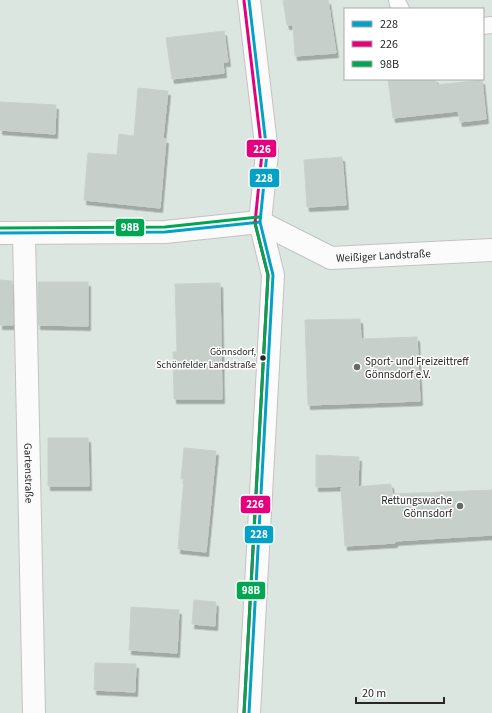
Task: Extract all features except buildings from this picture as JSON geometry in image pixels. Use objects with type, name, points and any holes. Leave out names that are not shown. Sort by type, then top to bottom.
[{"type":"street","points":[[249,0],[267,153],[260,222],[273,275],[249,713]]},
{"type":"street","points":[[0,233],[165,232],[260,222]]},
{"type":"street","name":"Weißiger Landstraße","points":[[260,222],[331,258],[492,250]]},
{"type":"street","name":"Gartenstraße","points":[[24,234],[34,713]]},
{"type":"transit line","name":"228","points":[[249,0],[267,153],[260,222],[273,275],[249,713]]},
{"type":"transit line","name":"226","points":[[244,1],[262,153],[255,223],[268,275],[244,713]]},
{"type":"transit line","name":"98B","points":[[0,228],[165,227],[259,217]]},
{"type":"transit line","name":"228","points":[[0,233],[165,232],[260,222]]},
{"type":"transit line","name":"98B","points":[[244,713],[268,275],[255,223]]},
{"type":"place","name":"Gönnsdorf, Schönfelder Landstraße","points":[[263,358]]},
{"type":"place","name":"Sport- und Freizeittreff Gönnsdorf e.V.","points":[[357,367]]},
{"type":"place","name":"Rettungswache Gönnsdorf","points":[[460,506]]}]
